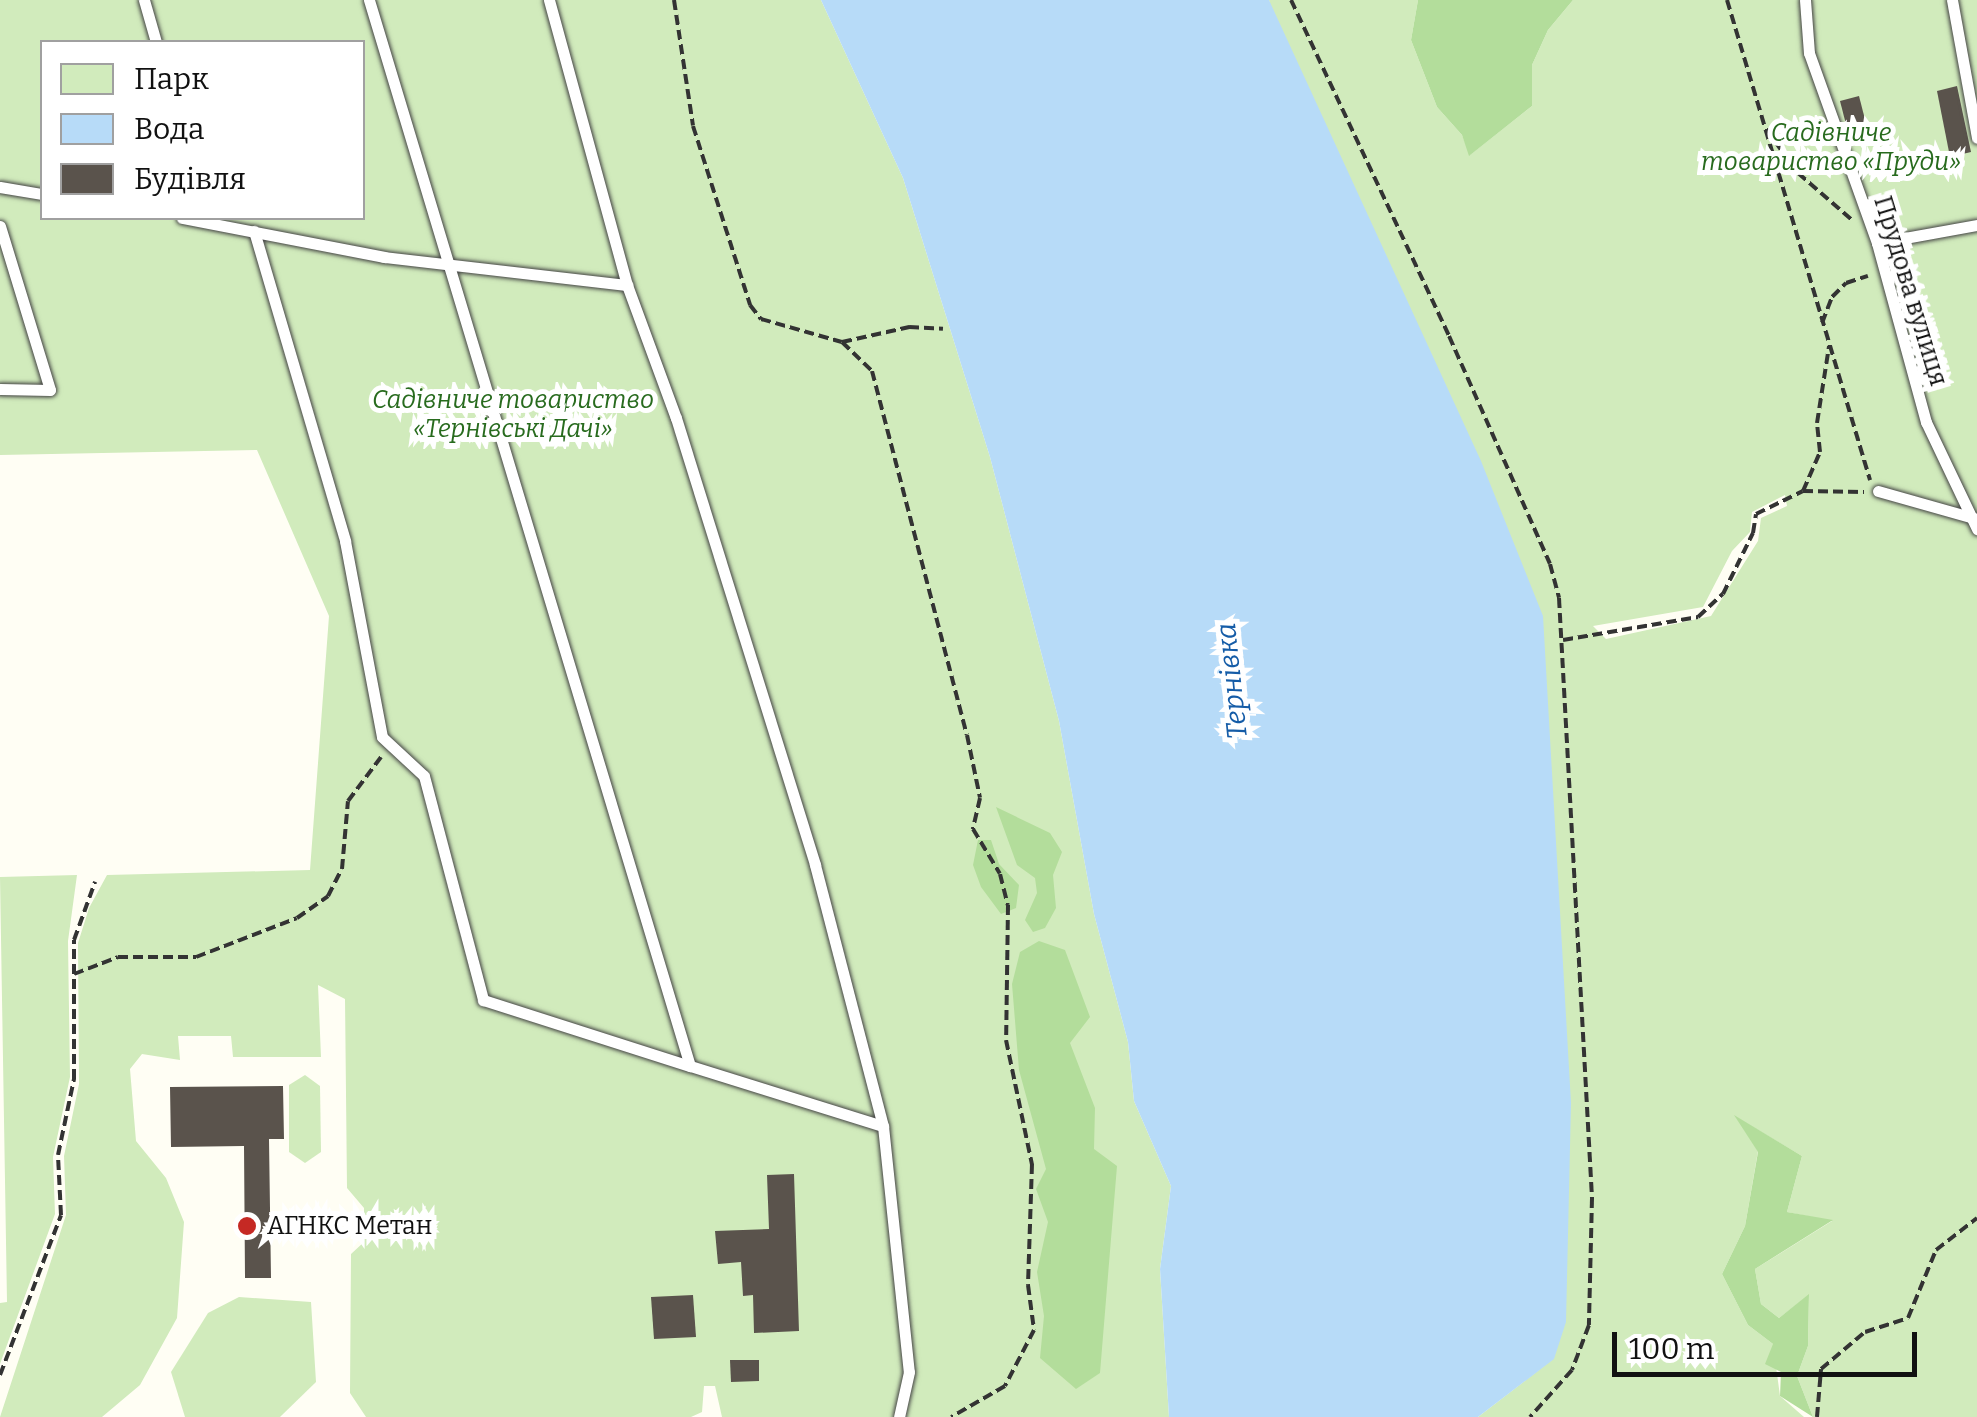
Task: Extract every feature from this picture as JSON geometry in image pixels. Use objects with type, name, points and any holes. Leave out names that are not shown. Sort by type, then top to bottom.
[{"type":"lane","points":[[144,0],[155,40]]},
{"type":"lane","points":[[369,0],[690,1066]]},
{"type":"lane","points":[[549,0],[627,285],[676,418],[816,865],[883,1126],[909,1372],[899,1417]]},
{"type":"lane","name":"Прудова вулиця","points":[[1805,0],[1809,53],[1876,242],[1926,422],[1976,519],[1977,529]]},
{"type":"lane","points":[[1952,0],[1977,138]]},
{"type":"lane","points":[[0,187],[40,194]]},
{"type":"lane","points":[[193,220],[446,264],[627,285]]},
{"type":"lane","points":[[1876,242],[1977,225]]},
{"type":"lane","points":[[0,226],[50,390],[0,389]]},
{"type":"lane","points":[[254,231],[344,540],[382,737],[424,776],[483,1000],[883,1126]]},
{"type":"lane","points":[[1878,491],[1976,519]]},
{"type":"path","points":[[674,0],[693,126],[750,305],[783,330],[842,342],[909,327],[943,329]]},
{"type":"path","points":[[1292,0],[1550,564],[1563,640],[1592,1198],[1589,1325],[1572,1370],[1530,1417]]},
{"type":"path","points":[[1563,640],[1708,612],[1754,534],[1756,514],[1803,491],[1878,491],[1822,323],[1727,0]]},
{"type":"path","points":[[1763,126],[1798,173],[1876,242]]},
{"type":"path","points":[[1822,323],[1832,297],[1846,283],[1884,272]]},
{"type":"path","points":[[842,342],[872,371],[967,735],[980,798],[972,829],[1000,874],[1008,905],[1006,1040],[1032,1164],[1028,1286],[1034,1330],[1005,1386],[951,1417]]},
{"type":"path","points":[[1803,491],[1820,452],[1817,424],[1829,345]]},
{"type":"path","points":[[74,974],[118,958],[196,957],[297,918],[328,896],[342,869],[348,801],[390,744]]},
{"type":"path","points":[[0,1374],[60,1214],[58,1155],[74,1079],[74,940],[95,882]]},
{"type":"path","points":[[1817,1417],[1821,1369],[1865,1332],[1908,1318],[1936,1250],[1977,1218]]},
{"type":"green space","name":"Садівниче товариство «Тернівські Дачі»","points":[[0,0],[821,0],[903,178],[990,457],[1059,721],[1094,914],[1128,1042],[1134,1101],[1171,1186],[1160,1269],[1169,1417],[906,1417],[912,1376],[894,1417],[722,1417],[715,1386],[704,1386],[702,1412],[691,1417],[366,1417],[350,1393],[351,1254],[364,1242],[364,1208],[347,1188],[345,999],[318,985],[321,1057],[233,1057],[231,1036],[178,1036],[180,1060],[142,1054],[130,1069],[136,1141],[166,1178],[184,1222],[177,1318],[140,1385],[102,1417],[0,1417],[66,1215],[64,1156],[79,1084],[78,943],[89,908],[107,875],[310,870],[329,616],[257,450],[0,455]]},
{"type":"green space","name":"Садівниче товариство «Пруди»","points":[[1269,0],[1418,0],[1411,40],[1437,107],[1462,135],[1470,155],[1532,106],[1532,65],[1548,30],[1573,0],[1977,0],[1977,1417],[1813,1417],[1797,1376],[1808,1346],[1809,1295],[1779,1318],[1761,1304],[1755,1269],[1832,1221],[1787,1212],[1802,1156],[1736,1117],[1758,1151],[1745,1226],[1722,1274],[1748,1325],[1773,1344],[1780,1396],[1804,1417],[1478,1417],[1553,1359]],"holes":[[[1785,495],[1787,506],[1761,518],[1758,541],[1711,616],[1606,639],[1593,626],[1703,607],[1732,551],[1750,532],[1752,512]]]},
{"type":"green space","points":[[1418,0],[1573,0],[1548,30],[1532,65],[1532,106],[1469,156],[1462,135],[1437,107],[1411,40]]},
{"type":"green space","points":[[996,807],[1050,833],[1062,852],[1053,875],[1056,908],[1045,928],[1033,932],[1025,920],[1037,893],[1035,878],[1017,865]]},
{"type":"green space","points":[[978,840],[991,840],[999,864],[1019,885],[1016,908],[1001,914],[981,887],[973,865]]},
{"type":"green space","points":[[77,875],[68,941],[70,1077],[53,1157],[55,1214],[0,1364],[0,1303],[7,1302],[0,877]]},
{"type":"green space","points":[[1039,941],[1065,950],[1090,1017],[1070,1043],[1095,1108],[1094,1149],[1117,1166],[1100,1373],[1076,1389],[1040,1358],[1044,1316],[1037,1272],[1048,1222],[1036,1189],[1046,1169],[1019,1070],[1012,984],[1020,952]]},
{"type":"green space","points":[[305,1075],[320,1086],[321,1152],[305,1163],[289,1152],[289,1085]]},
{"type":"green space","points":[[1734,1115],[1802,1156],[1787,1212],[1833,1220],[1755,1269],[1761,1304],[1779,1318],[1809,1294],[1808,1346],[1797,1376],[1813,1417],[1780,1396],[1781,1372],[1765,1364],[1773,1344],[1748,1325],[1722,1274],[1745,1226],[1758,1152]]},
{"type":"green space","points":[[239,1297],[311,1302],[316,1382],[280,1417],[185,1417],[171,1372],[208,1313]]},
{"type":"water","name":"Тернівка","points":[[821,0],[1269,0],[1481,461],[1543,616],[1571,1103],[1566,1322],[1554,1359],[1478,1417],[1169,1417],[1160,1269],[1171,1186],[1134,1101],[1128,1042],[1094,914],[1059,721],[990,457],[903,178]]},
{"type":"building","points":[[1957,86],[1971,152],[1950,157],[1937,91]]},
{"type":"building","points":[[1859,96],[1870,139],[1851,144],[1840,101]]},
{"type":"building","points":[[283,1086],[284,1139],[269,1139],[271,1278],[245,1278],[244,1146],[171,1147],[170,1087]]},
{"type":"building","points":[[794,1174],[799,1331],[754,1333],[753,1295],[743,1296],[741,1262],[718,1264],[715,1231],[769,1229],[767,1175]]},
{"type":"building","points":[[693,1295],[696,1337],[654,1339],[651,1297]]},
{"type":"building","points":[[730,1360],[759,1360],[759,1381],[731,1382]]},
{"type":"place","name":"АГНКС Метан","points":[[247,1226]]}]
